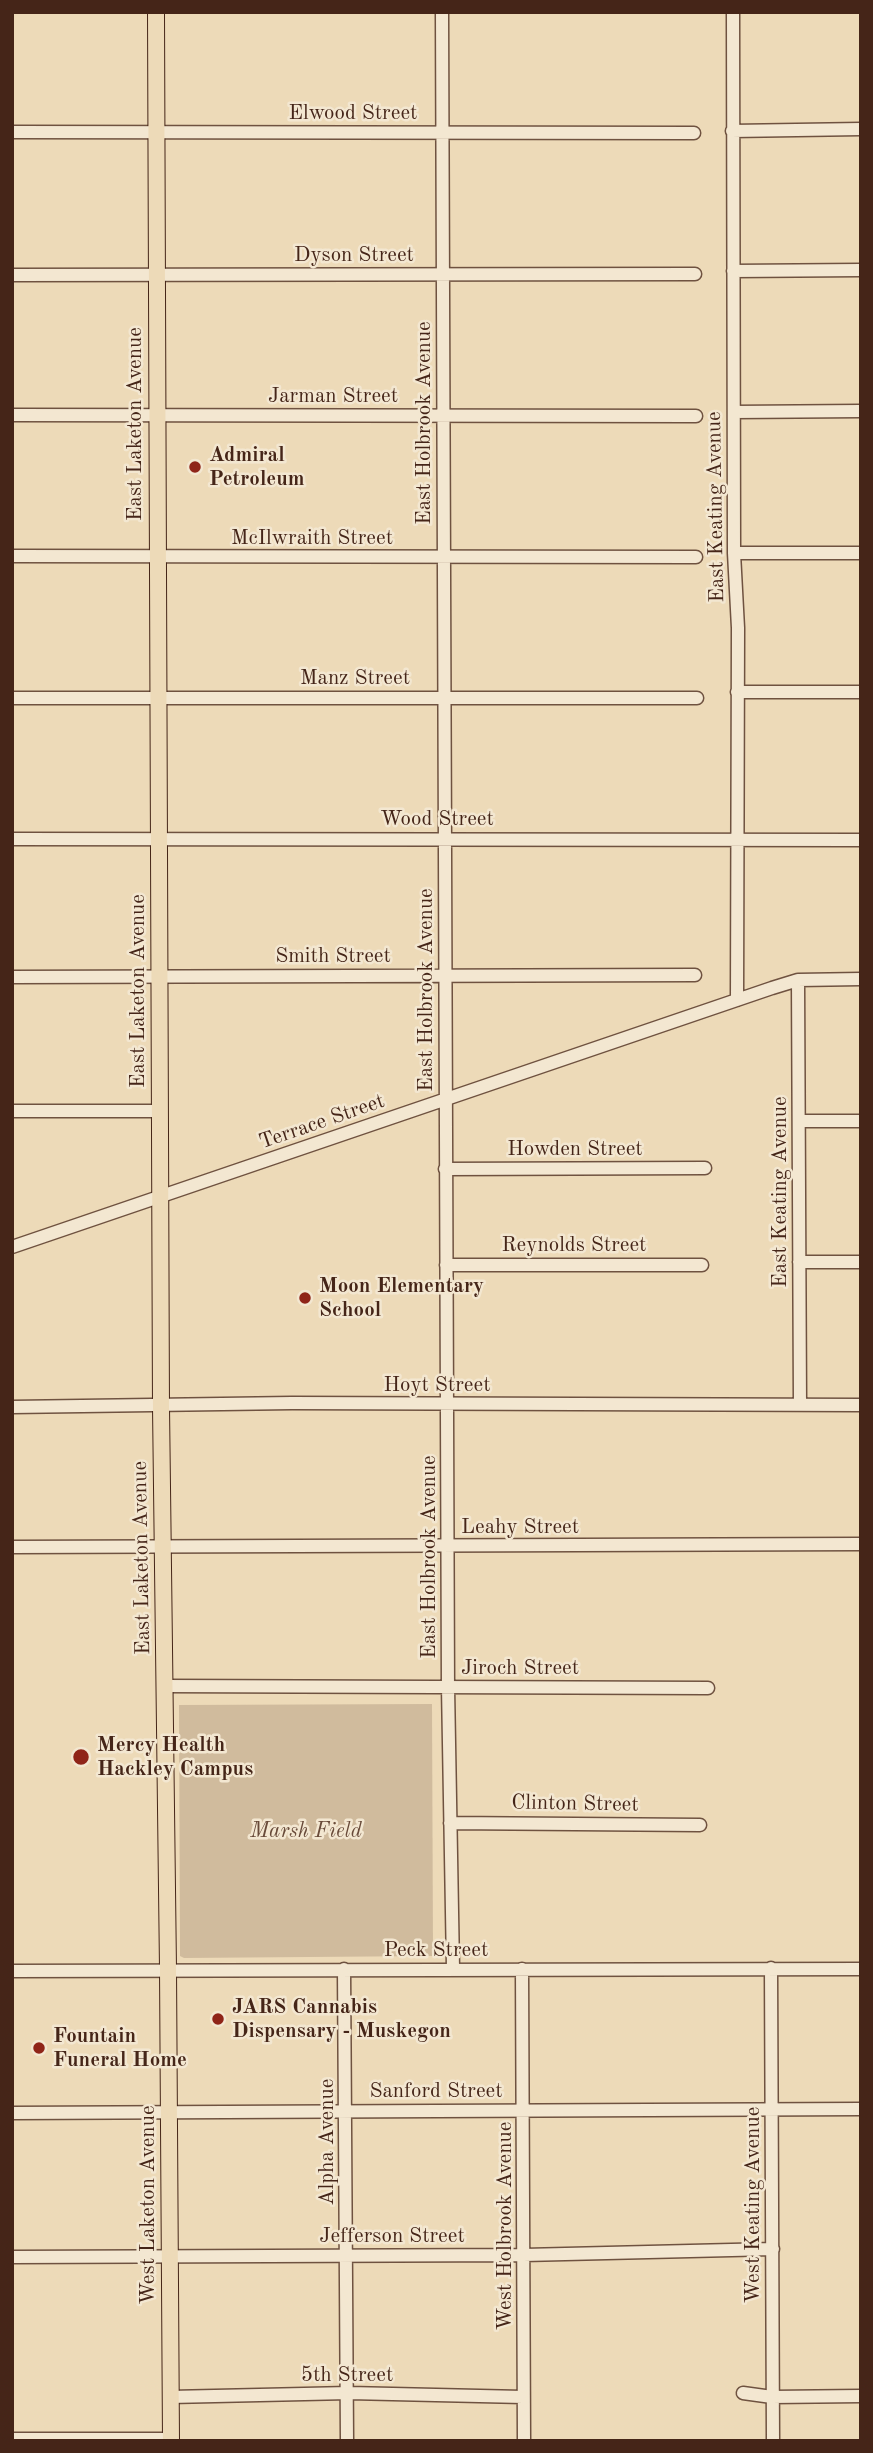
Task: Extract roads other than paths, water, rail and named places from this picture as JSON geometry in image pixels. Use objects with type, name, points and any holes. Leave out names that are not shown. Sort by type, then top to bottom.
[{"type":"main road","name":"East Laketon Avenue","points":[[156,12],[161,1407],[169,1969]]},
{"type":"main road","name":"West Laketon Avenue","points":[[169,1969],[170,2440]]},
{"type":"street","name":"East Holbrook Avenue","points":[[442,12],[445,1170],[448,1687],[453,1968]]},
{"type":"street","name":"East Keating Avenue","points":[[733,12],[737,1000]]},
{"type":"street","points":[[732,131],[861,129]]},
{"type":"street","name":"Elwood Street","points":[[12,132],[694,133]]},
{"type":"street","points":[[733,271],[861,270]]},
{"type":"street","name":"Dyson Street","points":[[12,275],[695,274]]},
{"type":"street","points":[[734,412],[861,411]]},
{"type":"street","name":"Jarman Street","points":[[12,415],[696,416]]},
{"type":"street","points":[[734,553],[861,553]]},
{"type":"street","name":"McIlwraith Street","points":[[12,556],[696,557]]},
{"type":"street","points":[[737,692],[861,692]]},
{"type":"street","name":"Manz Street","points":[[12,698],[697,698]]},
{"type":"street","name":"Wood Street","points":[[12,839],[861,840]]},
{"type":"street","name":"Smith Street","points":[[12,977],[695,975]]},
{"type":"street","name":"Terrace Street","points":[[12,1247],[798,980],[861,979]]},
{"type":"street","name":"East Keating Avenue","points":[[798,980],[800,1405]]},
{"type":"street","points":[[12,1111],[160,1111]]},
{"type":"street","points":[[799,1121],[861,1121]]},
{"type":"street","name":"Howden Street","points":[[445,1170],[705,1168]]},
{"type":"street","points":[[799,1262],[861,1262]]},
{"type":"street","name":"Reynolds Street","points":[[446,1265],[702,1265]]},
{"type":"street","name":"Hoyt Street","points":[[12,1407],[161,1407],[292,1403],[861,1405]]},
{"type":"street","name":"Leahy Street","points":[[12,1547],[861,1544]]},
{"type":"street","name":"Jiroch Street","points":[[164,1686],[708,1688]]},
{"type":"street","name":"Clinton Street","points":[[450,1822],[700,1825]]},
{"type":"street","name":"West Keating Avenue","points":[[771,1968],[773,2441]]},
{"type":"street","name":"Alpha Avenue","points":[[344,1969],[347,2110],[345,2256],[349,2393],[347,2441]]},
{"type":"street","name":"West Holbrook Avenue","points":[[522,1969],[524,2441]]},
{"type":"street","name":"Peck Street","points":[[12,1971],[861,1969]]},
{"type":"street","name":"Sanford Street","points":[[12,2113],[861,2109]]},
{"type":"street","name":"Jefferson Street","points":[[12,2257],[524,2255],[773,2249]]},
{"type":"street","name":"5th Street","points":[[170,2397],[349,2393],[523,2397]]},
{"type":"street","points":[[743,2393],[772,2397],[861,2396]]},
{"type":"street","points":[[12,2439],[170,2440]]},
{"type":"place","name":"Admiral Petroleum","points":[[195,467]]},
{"type":"place","name":"Moon Elementary School","points":[[305,1298]]},
{"type":"place","name":"Mercy Health Hackley Campus","points":[[81,1757]]},
{"type":"place","name":"JARS Cannabis Dispensary - Muskegon","points":[[218,2019]]},
{"type":"place","name":"Fountain Funeral Home","points":[[39,2048]]},
{"type":"park label","name":"Marsh Field","points":[[306,1831]]}]
